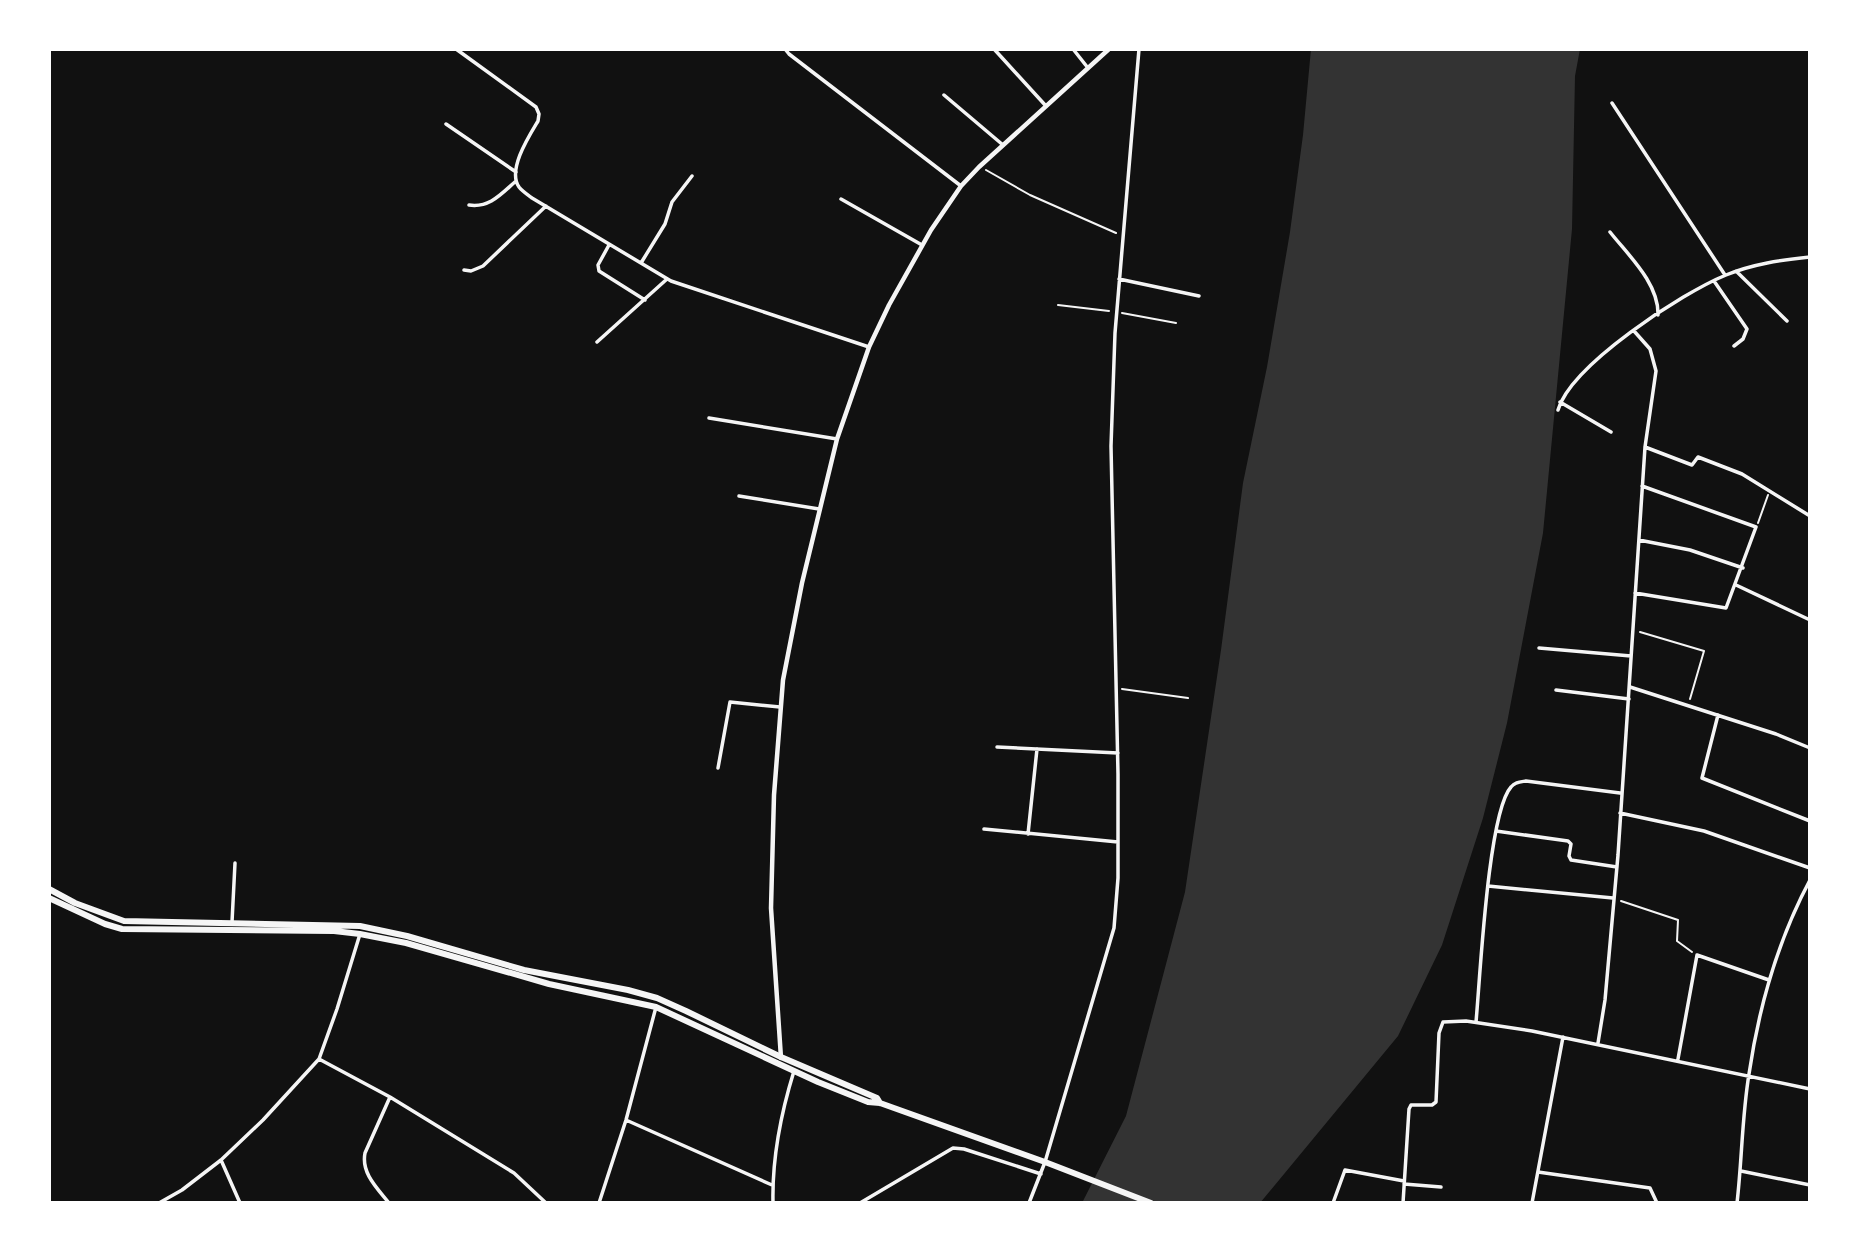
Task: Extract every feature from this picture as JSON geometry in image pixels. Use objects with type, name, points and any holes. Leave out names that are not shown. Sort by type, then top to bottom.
[{"type":"highway","points":[[49,888],[86,907],[124,921],[284,923],[368,928],[524,973],[657,998],[780,1057],[805,1072],[877,1098],[880,1103],[1151,1203]]},
{"type":"highway","points":[[49,898],[69,909],[122,929],[360,934],[406,943],[656,1007],[782,1066],[805,1072]]},
{"type":"highway","points":[[284,923],[284,931]]},
{"type":"street","points":[[456,49],[536,107],[538,121],[517,160],[516,181],[519,188],[667,279],[869,347]]},
{"type":"street","points":[[785,49],[961,186]]},
{"type":"street","points":[[994,49],[1046,106]]},
{"type":"street","points":[[1073,49],[1088,68]]},
{"type":"street","points":[[782,1066],[771,908],[780,707],[793,630],[837,439],[869,347],[889,305],[922,245],[961,186],[1109,49]]},
{"type":"street","points":[[1029,1203],[1045,1162],[1114,928],[1118,842],[1118,689],[1111,446],[1115,333],[1139,49]]},
{"type":"street","points":[[944,95],[1003,145]]},
{"type":"street","points":[[1612,103],[1725,275]]},
{"type":"street","points":[[446,124],[516,172]]},
{"type":"street","points":[[641,263],[665,224],[672,202],[692,176]]},
{"type":"street","points":[[468,205],[484,206],[491,203],[516,181]]},
{"type":"street","points":[[841,199],[922,245]]},
{"type":"street","points":[[464,270],[471,271],[483,266],[546,206]]},
{"type":"street","points":[[1610,232],[1650,286],[1658,315]]},
{"type":"street","points":[[609,245],[598,265],[599,271],[645,300]]},
{"type":"street","points":[[1558,410],[1560,402],[1574,382],[1594,361],[1658,315],[1714,281],[1762,263],[1810,257]]},
{"type":"street","points":[[1736,271],[1787,321]]},
{"type":"street","points":[[597,342],[667,279]]},
{"type":"street","points":[[1119,279],[1199,296]]},
{"type":"street","points":[[1714,281],[1747,329],[1743,338],[1734,346]]},
{"type":"street","points":[[1598,1043],[1605,1000],[1617,867],[1645,447],[1656,371],[1650,349],[1634,331]]},
{"type":"street","points":[[1560,402],[1611,432]]},
{"type":"street","points":[[709,418],[837,439]]},
{"type":"street","points":[[1645,447],[1692,465],[1698,457],[1727,467],[1810,516]]},
{"type":"street","points":[[1635,593],[1726,608],[1737,585],[1756,527],[1642,486]]},
{"type":"street","points":[[739,495],[819,509]]},
{"type":"street","points":[[1639,540],[1690,550],[1743,568]]},
{"type":"street","points":[[1737,585],[1810,620]]},
{"type":"street","points":[[1539,648],[1631,656]]},
{"type":"street","points":[[1629,687],[1810,748]]},
{"type":"street","points":[[1556,690],[1629,699]]},
{"type":"street","points":[[718,768],[730,702],[780,707]]},
{"type":"street","points":[[1718,715],[1702,778],[1810,821]]},
{"type":"street","points":[[997,747],[1118,753]]},
{"type":"street","points":[[1028,834],[1037,749]]},
{"type":"street","points":[[1476,1022],[1488,886],[1496,831],[1503,800],[1510,787],[1519,782],[1621,793]]},
{"type":"street","points":[[1620,813],[1704,831],[1810,868]]},
{"type":"street","points":[[984,829],[1118,842]]},
{"type":"street","points":[[1496,831],[1568,841],[1571,844],[1571,860],[1617,867]]},
{"type":"street","points":[[232,922],[235,863]]},
{"type":"street","points":[[1737,1203],[1748,1075],[1769,980],[1793,912],[1810,880]]},
{"type":"street","points":[[1488,886],[1613,898]]},
{"type":"street","points":[[159,1203],[182,1190],[220,1160],[263,1120],[319,1059],[360,934]]},
{"type":"street","points":[[1678,1059],[1697,955],[1769,980]]},
{"type":"street","points":[[599,1203],[626,1120],[656,1007]]},
{"type":"street","points":[[1402,1203],[1409,1109],[1414,1104],[1432,1105],[1437,1097],[1440,1025],[1450,1021],[1476,1022],[1598,1043],[1810,1089]]},
{"type":"street","points":[[1532,1203],[1563,1037]]},
{"type":"street","points":[[319,1059],[390,1097],[513,1173],[546,1203]]},
{"type":"street","points":[[773,1203],[774,1161],[786,1096],[794,1071]]},
{"type":"street","points":[[389,1203],[373,1183],[363,1162],[390,1097]]},
{"type":"street","points":[[626,1120],[772,1185]]},
{"type":"street","points":[[860,1203],[953,1149],[964,1149],[1041,1174]]},
{"type":"street","points":[[220,1160],[240,1203]]},
{"type":"street","points":[[1333,1203],[1345,1170],[1441,1187]]},
{"type":"street","points":[[1741,1171],[1810,1185]]},
{"type":"street","points":[[1538,1172],[1650,1188],[1657,1203]]},
{"type":"path","points":[[979,167],[1030,195],[1122,235]]},
{"type":"path","points":[[1756,527],[1770,491]]},
{"type":"path","points":[[1632,630],[1704,651],[1688,706]]},
{"type":"path","points":[[1118,689],[1188,698]]},
{"type":"path","points":[[1613,898],[1678,920],[1676,941],[1697,955]]},
{"type":"shaded area","points":[[1311,49],[1580,49],[1575,76],[1572,229],[1543,533],[1507,723],[1483,818],[1442,945],[1398,1036],[1260,1203],[1082,1203],[1126,1116],[1185,892],[1243,483],[1267,367],[1290,232]]}]
